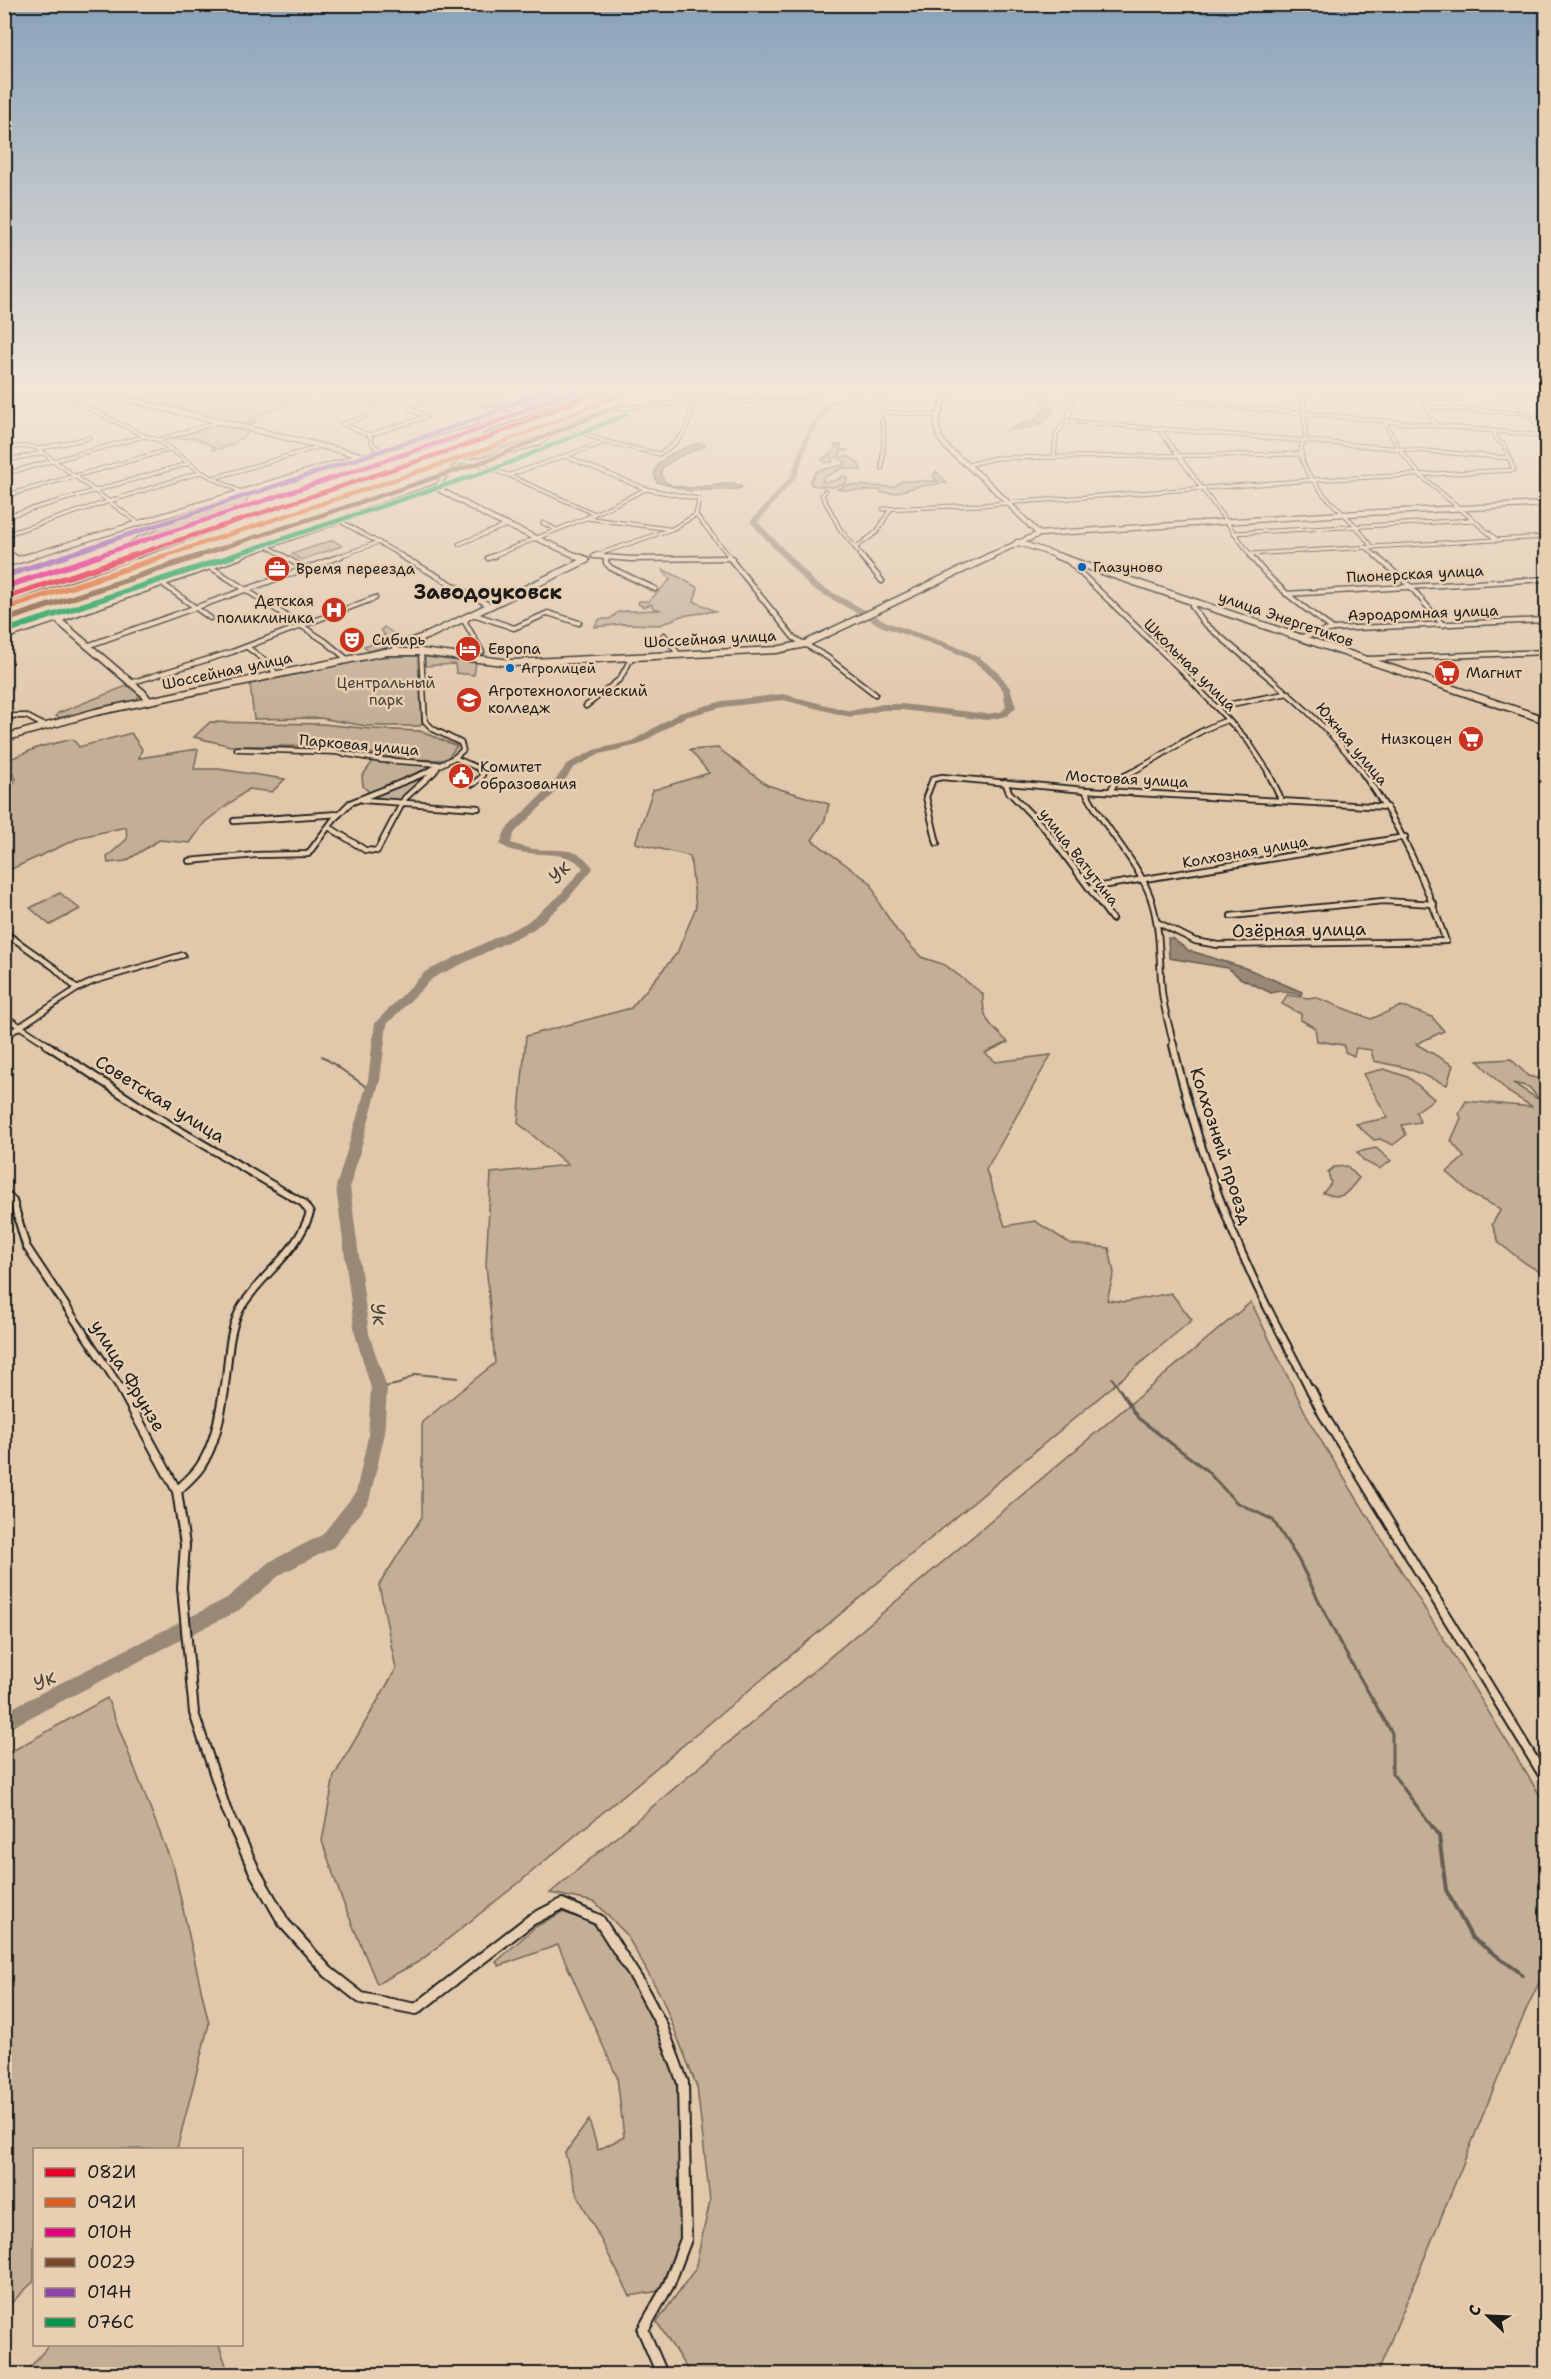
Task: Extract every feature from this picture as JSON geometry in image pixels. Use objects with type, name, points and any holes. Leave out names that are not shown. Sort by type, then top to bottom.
[{"type":"street","points":[[4,517],[75,496]]},
{"type":"street","points":[[99,496],[138,523]]},
{"type":"street","points":[[4,535],[127,496]]},
{"type":"street","points":[[4,564],[228,496]]},
{"type":"street","points":[[4,637],[410,496]]},
{"type":"street","points":[[452,496],[507,525],[586,560]]},
{"type":"street","points":[[555,496],[593,513]]},
{"type":"street","points":[[488,558],[586,518],[630,496]]},
{"type":"street","points":[[370,654],[404,645],[429,635],[489,604],[594,556],[672,529],[696,515],[699,499],[683,496]]},
{"type":"street","points":[[823,496],[840,529],[882,581]]},
{"type":"street","points":[[1002,496],[1039,534]]},
{"type":"street","points":[[883,509],[1097,496]]},
{"type":"street","points":[[1207,496],[1265,575],[1286,594],[1333,629]]},
{"type":"street","points":[[1327,496],[1357,527],[1373,548]]},
{"type":"street","points":[[1444,496],[1497,540]]},
{"type":"street","name":"Шоссейная улица","points":[[4,738],[149,701],[370,654],[421,651],[511,663],[776,650],[805,644],[1017,542],[1039,534],[1457,507],[1546,504]]},
{"type":"street","points":[[855,548],[873,538],[881,530],[890,510]]},
{"type":"street","points":[[696,515],[795,638],[827,657],[875,694]]},
{"type":"street","points":[[586,518],[672,529]]},
{"type":"street","points":[[1234,533],[1474,520]]},
{"type":"street","points":[[340,521],[489,604]]},
{"type":"street","points":[[543,523],[557,530]]},
{"type":"street","points":[[459,544],[507,525]]},
{"type":"street","points":[[1250,554],[1546,537]]},
{"type":"street","points":[[87,646],[379,542]]},
{"type":"street","name":"улица Энергетиков","points":[[1017,542],[1546,720]]},
{"type":"street","points":[[267,546],[304,568]]},
{"type":"street","points":[[1367,548],[1410,586],[1443,625]]},
{"type":"street","points":[[4,549],[19,560]]},
{"type":"street","points":[[594,556],[732,558]]},
{"type":"street","points":[[606,557],[606,563],[611,568],[655,589]]},
{"type":"street","name":"Школьная улица","points":[[1065,558],[1216,706],[1261,758],[1282,801]]},
{"type":"street","points":[[209,566],[302,626],[347,659]]},
{"type":"street","name":"Пионерская улица","points":[[1286,594],[1546,579]]},
{"type":"street","points":[[160,582],[210,618]]},
{"type":"street","points":[[130,683],[247,646],[375,598]]},
{"type":"street","name":"Южная улица","points":[[1197,602],[1192,606],[1203,622],[1289,693],[1336,739],[1360,767],[1405,837],[1434,904],[1446,941]]},
{"type":"street","points":[[470,615],[514,628],[548,613],[579,623]]},
{"type":"street","points":[[470,615],[465,622],[482,652]]},
{"type":"street","points":[[62,618],[60,622],[149,701]]},
{"type":"street","name":"Аэродромная улица","points":[[1301,637],[1333,629],[1546,620]]},
{"type":"street","points":[[421,651],[422,642],[429,635]]},
{"type":"street","points":[[664,635],[679,655]]},
{"type":"street","points":[[247,646],[267,662],[276,674]]},
{"type":"street","name":"Парковая улица","points":[[189,861],[256,855],[308,854],[347,805],[442,764],[463,750],[461,743],[433,729],[425,721],[421,651]]},
{"type":"street","points":[[1367,659],[1546,652]]},
{"type":"street","points":[[586,706],[622,677],[631,665],[632,657]]},
{"type":"street","points":[[1216,706],[1289,693]]},
{"type":"street","points":[[4,716],[26,716],[38,719],[45,726]]},
{"type":"street","points":[[1111,790],[1116,780],[1152,762],[1209,726],[1228,720]]},
{"type":"street","name":"Парковая улица","points":[[237,749],[335,752],[381,760],[442,764]]},
{"type":"street","points":[[454,758],[483,772],[481,778],[473,784]]},
{"type":"street","name":"Парковая улица","points":[[329,827],[365,850],[377,851],[410,791],[442,764]]},
{"type":"street","name":"Мостовая улица","points":[[938,843],[926,797],[933,779],[942,777],[1085,790],[1387,807]]},
{"type":"street","name":"улица Ватутина","points":[[1005,782],[1009,792],[1046,830],[1112,918]]},
{"type":"street","name":"Колхозный проезд","points":[[1085,790],[1096,813],[1143,881],[1157,922],[1162,995],[1183,1086],[1219,1198],[1255,1282],[1323,1413],[1546,1780]]},
{"type":"street","points":[[360,800],[478,808]]},
{"type":"street","name":"Парковая улица","points":[[234,821],[339,814]]},
{"type":"street","name":"Колхозная улица","points":[[1089,888],[1405,837]]},
{"type":"street","points":[[1231,916],[1383,901],[1434,904]]},
{"type":"street","name":"Озёрная улица","points":[[1157,922],[1195,941],[1218,945],[1446,941]]},
{"type":"street","points":[[4,932],[55,968],[77,990]]},
{"type":"street","points":[[4,1037],[94,981],[183,955]]},
{"type":"street","name":"Советская улица","points":[[4,1016],[147,1111],[303,1203],[310,1214],[307,1228],[288,1257],[251,1296],[235,1321],[225,1383],[212,1441],[199,1468],[177,1491]]},
{"type":"street","name":"улица Фрунзе","points":[[4,1192],[13,1201],[26,1246],[122,1390],[177,1491],[185,1545],[182,1588],[194,1713],[226,1809],[255,1872],[284,1923],[328,1972],[361,1998],[416,2009],[531,1920],[562,1904],[599,1920],[638,1981],[661,2024],[683,2083],[686,2239],[669,2284],[643,2330],[662,2374]]},
{"type":"green space","points":[[235,497],[247,499],[247,503],[241,508],[125,545],[139,536],[158,530],[151,522]]},
{"type":"green space","points":[[333,540],[342,546],[301,560],[292,554]]},
{"type":"green space","points":[[663,570],[698,588],[694,601],[715,611],[681,616],[660,625],[623,624],[594,627],[600,619],[610,619],[618,612],[661,610],[653,608],[651,604],[644,607],[638,604],[639,601],[649,601],[670,580]]},
{"type":"green space","points":[[384,627],[406,642],[369,651],[364,646],[376,643],[374,641],[385,635],[381,630]]},
{"type":"green space","name":"Центральный парк","points":[[418,656],[422,724],[420,726],[366,726],[320,718],[254,719],[250,684],[378,657]]},
{"type":"green space","points":[[425,657],[476,663],[474,675],[456,673],[455,664],[425,666]]},
{"type":"green space","points":[[129,685],[140,695],[135,701],[60,718],[56,716],[58,713]]},
{"type":"green space","points":[[210,722],[322,724],[420,731],[457,746],[446,760],[404,759],[327,746],[231,746],[194,737]]},
{"type":"green space","points":[[131,733],[142,749],[139,758],[198,749],[194,769],[219,769],[285,779],[272,792],[249,789],[205,822],[190,843],[159,840],[126,861],[108,863],[107,857],[127,839],[126,827],[81,837],[5,872],[5,794],[10,791],[16,779],[5,761],[39,747],[73,739],[79,747]]},
{"type":"green space","points":[[718,748],[767,785],[829,804],[825,820],[812,840],[871,883],[880,905],[897,931],[921,957],[945,965],[983,994],[984,1010],[988,1021],[1008,1042],[985,1053],[996,1062],[1051,1055],[986,1170],[1005,1226],[1035,1221],[1071,1244],[1109,1248],[1114,1273],[1107,1300],[1125,1302],[1171,1293],[1192,1320],[516,1885],[420,1961],[377,1984],[341,1897],[322,1841],[334,1776],[396,1669],[379,1585],[422,1517],[422,1422],[495,1363],[486,1264],[491,1173],[568,1165],[518,1123],[526,1036],[631,1008],[677,953],[696,907],[690,856],[635,843],[653,790],[709,773],[690,750]]},
{"type":"green space","points":[[374,760],[427,764],[430,767],[371,794],[363,786],[362,776]]},
{"type":"green space","points":[[432,770],[408,792],[401,803],[372,800],[372,796]]},
{"type":"green space","points":[[60,893],[80,909],[50,925],[30,908]]},
{"type":"green space","points":[[1287,995],[1315,997],[1371,1019],[1401,1006],[1432,1017],[1444,1031],[1416,1044],[1453,1065],[1447,1085],[1407,1068],[1374,1061],[1371,1050],[1356,1048],[1354,1056],[1345,1052],[1344,1045],[1317,1041],[1315,1028],[1301,1020],[1301,1014],[1282,1004]]},
{"type":"green space","points":[[1511,1059],[1528,1076],[1546,1080],[1546,1101],[1540,1100],[1529,1087],[1513,1083],[1546,1104],[1546,1276],[1499,1243],[1492,1224],[1501,1209],[1474,1196],[1447,1172],[1464,1157],[1451,1141],[1461,1118],[1459,1113],[1466,1101],[1533,1107],[1508,1092],[1478,1061]]},
{"type":"green space","points":[[1384,1069],[1408,1077],[1434,1099],[1416,1112],[1420,1122],[1402,1125],[1406,1135],[1393,1145],[1380,1139],[1374,1140],[1356,1124],[1388,1118],[1363,1074]]},
{"type":"green space","points":[[1376,1148],[1391,1161],[1379,1169],[1364,1161],[1357,1152]]},
{"type":"green space","points":[[1347,1166],[1359,1178],[1351,1188],[1340,1196],[1323,1193],[1331,1183],[1328,1172],[1334,1167]]},
{"type":"green space","points":[[1251,1302],[1312,1426],[1546,1805],[1546,1968],[1526,2010],[1377,2374],[690,2374],[657,2322],[695,2269],[710,2201],[697,2087],[662,1998],[626,1934],[595,1902],[550,1893]]},
{"type":"green space","points":[[107,1698],[174,1869],[209,2024],[177,2148],[33,2148],[33,2282],[5,2309],[5,1755]]},
{"type":"green space","points":[[562,1912],[595,1923],[634,1985],[658,2030],[678,2084],[681,2236],[659,2291],[630,2296],[576,2192],[565,2153],[589,2120],[598,2150],[624,2137],[617,2077],[558,1945],[499,1966],[496,1962],[535,1927]]},
{"type":"green space","points":[[48,2346],[219,2346],[229,2374],[24,2374]]},
{"type":"shaded area","points":[[1168,938],[1188,950],[1248,969],[1302,992],[1301,995],[1280,991],[1271,993],[1240,978],[1228,968],[1169,958]]},
{"type":"waterway","name":"Ук","points":[[4,1722],[233,1604],[275,1568],[328,1541],[363,1495],[376,1437],[379,1388],[362,1334],[343,1187],[374,1080],[381,1023],[429,975],[530,926],[562,899],[588,868],[583,861],[571,854],[541,853],[505,844],[510,831],[556,787],[570,766],[597,752],[635,743],[682,715],[723,704],[783,697],[850,714],[883,707],[902,707],[987,717],[1004,714],[1011,707],[1007,690],[995,674],[976,659],[950,647],[886,625],[814,586],[754,522],[777,496]]},
{"type":"waterway","points":[[322,1056],[371,1090]]},
{"type":"waterway","points":[[379,1388],[399,1384],[416,1374],[458,1378]]},
{"type":"waterway","points":[[1112,1378],[1121,1392]]},
{"type":"waterway","points":[[1120,1390],[1138,1418],[1206,1470],[1236,1502],[1273,1520],[1298,1559],[1341,1645],[1392,1733],[1392,1773],[1433,1828]]},
{"type":"waterway","points":[[1432,1826],[1439,1836],[1446,1890],[1472,1938],[1522,1974]]},
{"type":"railway","points":[[4,587],[284,496]]},
{"type":"railway","points":[[4,605],[260,515]]},
{"type":"transit line","name":"014Н","points":[[4,576],[245,496]]},
{"type":"transit line","name":"010Н","points":[[4,587],[278,496]]},
{"type":"transit line","name":"082И","points":[[4,598],[312,496]]},
{"type":"transit line","name":"092И","points":[[7,608],[345,496]]},
{"type":"transit line","name":"002Э","points":[[11,618],[379,496]]},
{"type":"transit line","name":"076С","points":[[14,628],[412,496]]},
{"type":"place","name":"Глазуново","points":[[1082,567]]},
{"type":"place","name":"Время переезда","points":[[277,569]]},
{"type":"place","name":"Детская поликлиника","points":[[334,610]]},
{"type":"place","name":"Сибирь","points":[[352,640]]},
{"type":"place","name":"Европа","points":[[468,649]]},
{"type":"place","name":"Агролицей","points":[[510,668]]},
{"type":"place","name":"Магнит","points":[[1447,673]]},
{"type":"place","name":"Агротехнологический колледж","points":[[469,700]]},
{"type":"place","name":"Низкоцен","points":[[1471,739]]},
{"type":"place","name":"Комитет образования","points":[[461,776]]},
{"type":"district","name":"Заводоуковск","points":[[488,592]]}]
